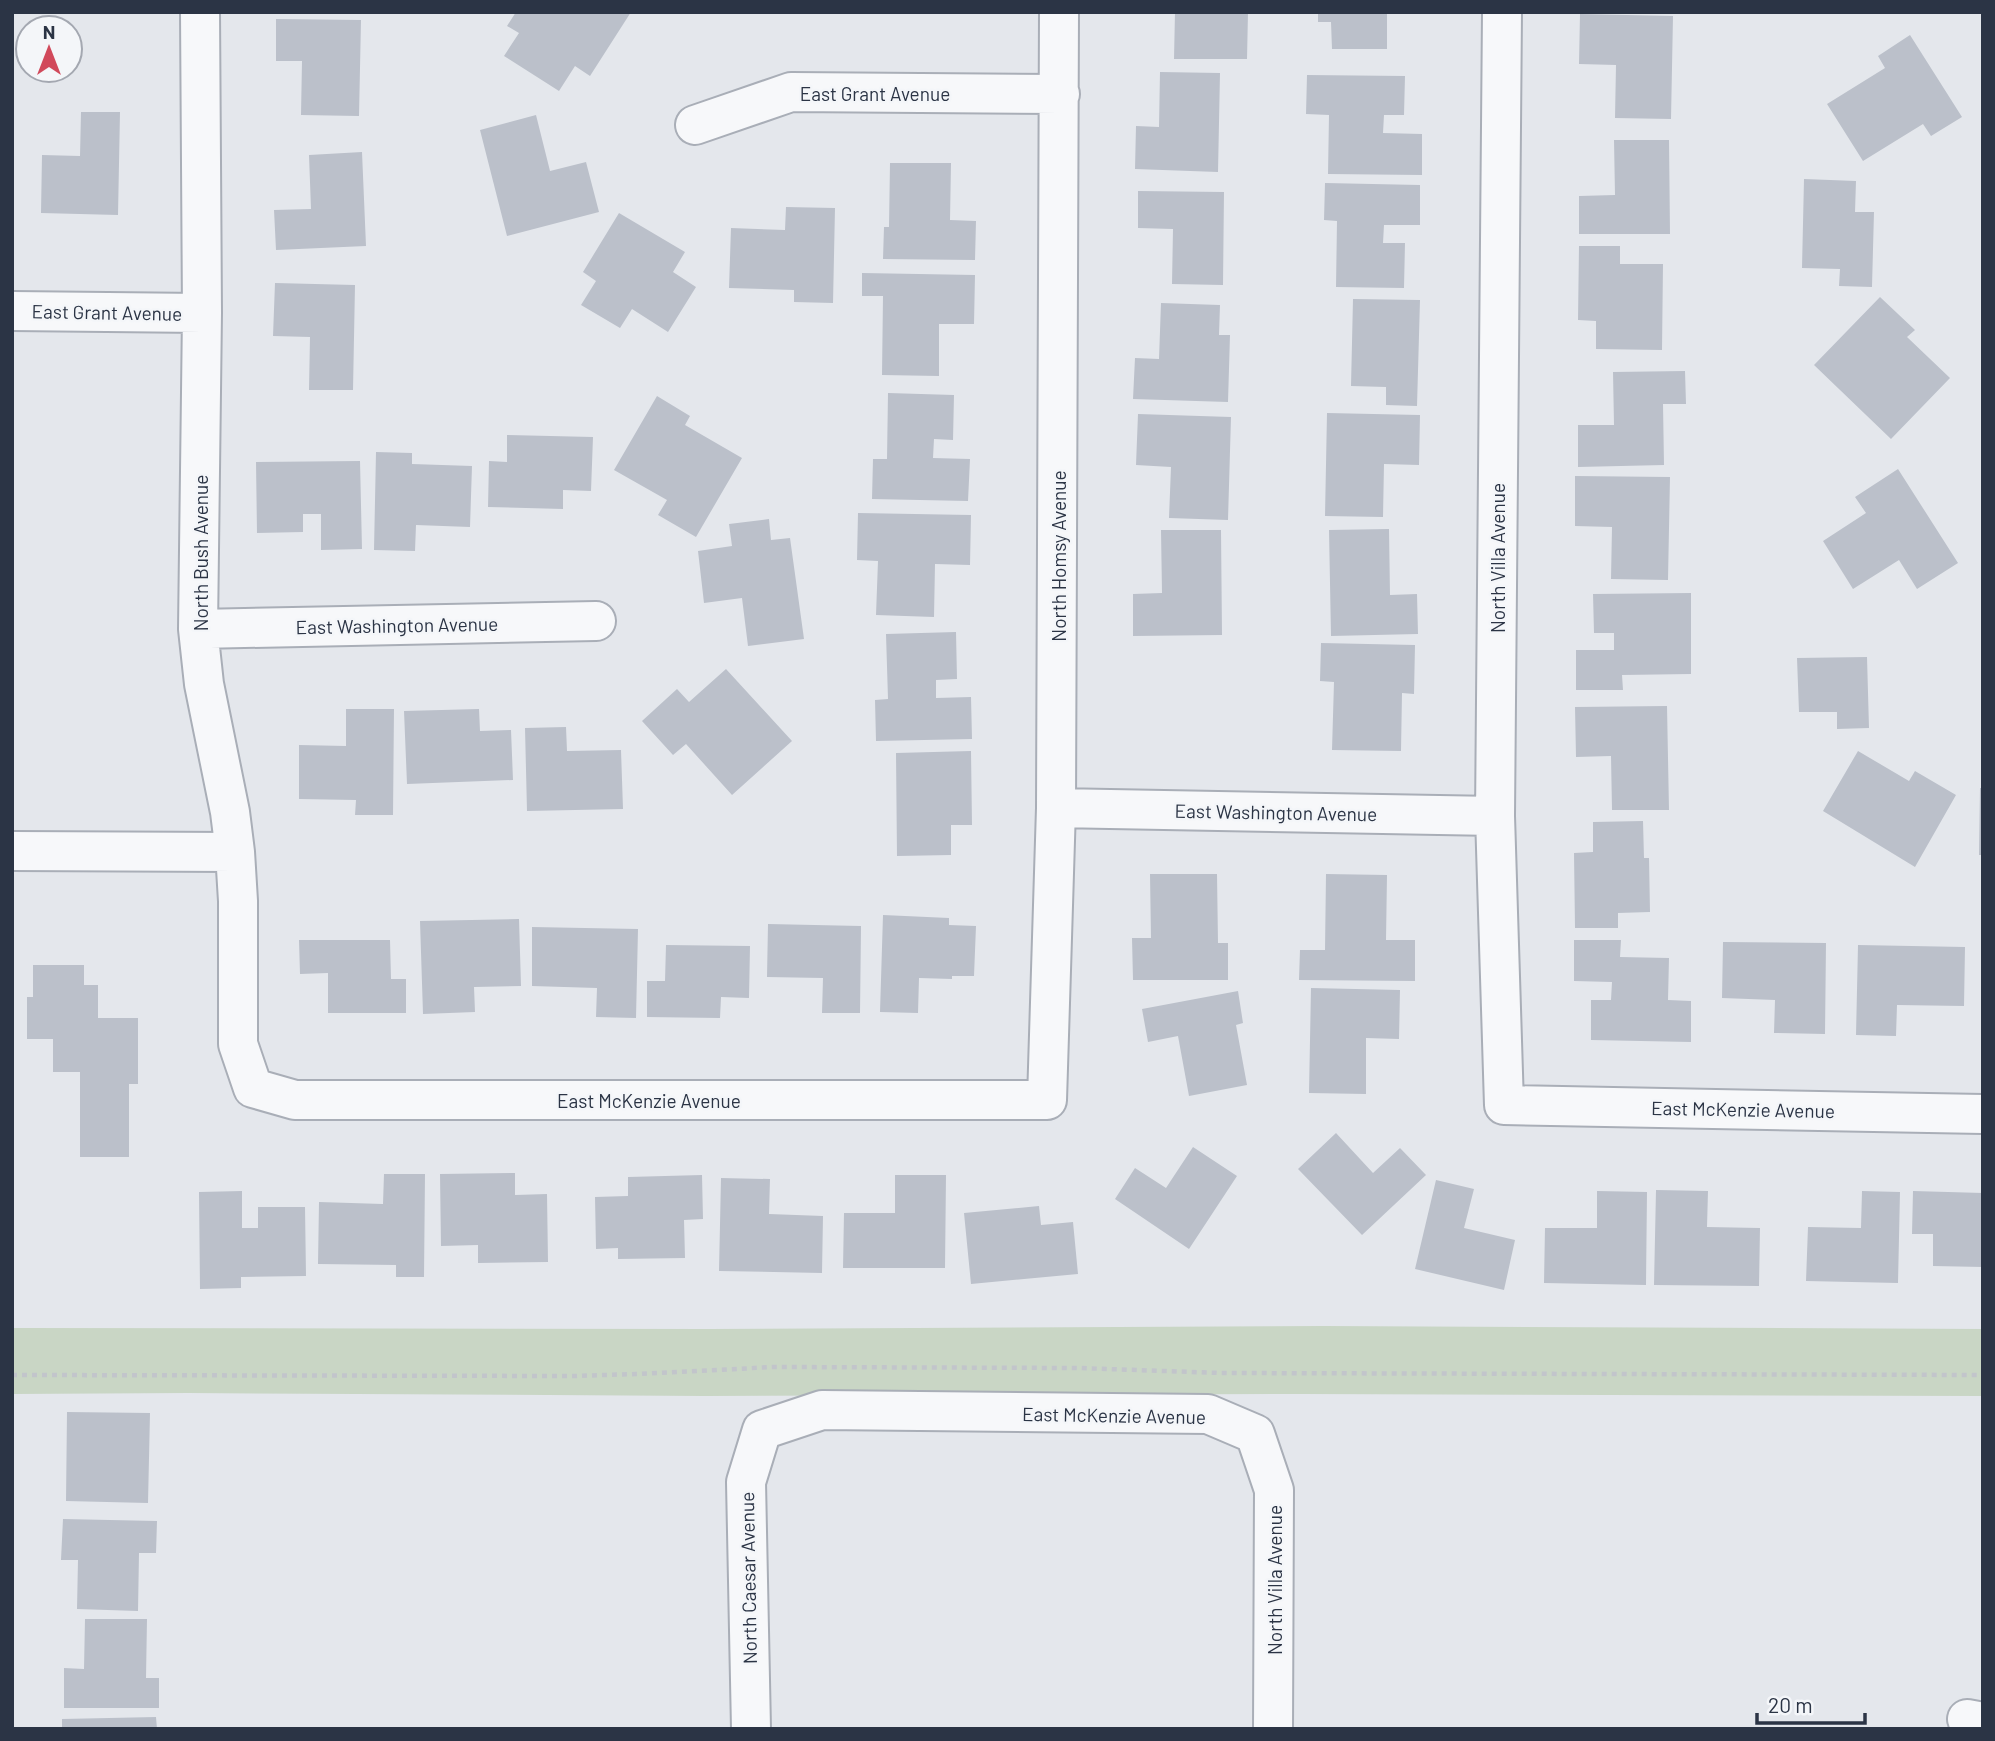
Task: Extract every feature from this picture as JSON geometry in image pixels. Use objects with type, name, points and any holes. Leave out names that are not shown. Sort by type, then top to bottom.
[{"type":"street","name":"North Bush Avenue","points":[[200,12],[202,313],[198,629],[204,684],[230,812],[235,852],[238,901],[238,1044],[253,1088]]},
{"type":"street","name":"North Homsy Avenue","points":[[1048,1100],[1056,808],[1059,12]]},
{"type":"street","name":"North Villa Avenue","points":[[1502,12],[1495,816],[1504,1105]]},
{"type":"street","name":"East Grant Avenue","points":[[695,125],[791,92],[1060,94]]},
{"type":"street","name":"East Grant Avenue","points":[[12,311],[202,313]]},
{"type":"street","name":"East Washington Avenue","points":[[198,629],[596,621]]},
{"type":"street","name":"East Washington Avenue","points":[[1056,808],[1495,816]]},
{"type":"street","points":[[12,851],[235,852]]},
{"type":"street","name":"East McKenzie Avenue","points":[[253,1088],[295,1100],[1048,1100]]},
{"type":"street","name":"East McKenzie Avenue","points":[[1504,1105],[1983,1114]]},
{"type":"street","name":"East McKenzie Avenue","points":[[762,1430],[822,1410],[836,1410],[1208,1414],[1255,1434]]},
{"type":"street","name":"North Caesar Avenue","points":[[751,1729],[746,1482],[762,1430]]},
{"type":"street","name":"North Villa Avenue","points":[[1255,1434],[1274,1490],[1273,1729]]},
{"type":"green space","points":[[1324,1326],[1983,1329],[1983,1396],[12,1394],[12,1328]]},
{"type":"building","points":[[516,12],[631,12],[590,76],[575,66],[559,91],[504,56],[519,33],[507,26]]},
{"type":"building","points":[[1175,12],[1248,12],[1247,59],[1174,59]]},
{"type":"building","points":[[1318,12],[1387,12],[1387,49],[1332,49],[1331,22],[1318,22]]},
{"type":"building","points":[[1580,14],[1673,16],[1671,119],[1615,118],[1616,65],[1579,64]]},
{"type":"building","points":[[276,19],[361,20],[359,116],[301,115],[302,61],[276,61]]},
{"type":"building","points":[[1910,35],[1962,117],[1931,136],[1923,124],[1863,161],[1827,104],[1885,68],[1878,56]]},
{"type":"building","points":[[1160,72],[1220,73],[1218,172],[1135,169],[1136,126],[1159,127]]},
{"type":"building","points":[[1307,75],[1405,76],[1404,115],[1384,115],[1383,133],[1422,134],[1422,175],[1328,174],[1329,115],[1306,114]]},
{"type":"building","points":[[81,112],[120,112],[118,215],[41,213],[42,155],[80,156]]},
{"type":"building","points":[[536,115],[550,171],[586,162],[599,212],[507,236],[480,130]]},
{"type":"building","points":[[1614,140],[1669,140],[1670,234],[1579,234],[1579,196],[1615,195]]},
{"type":"building","points":[[362,152],[366,246],[276,250],[274,210],[311,209],[309,155]]},
{"type":"building","points":[[890,163],[951,163],[950,220],[976,221],[975,260],[883,259],[884,227],[889,227]]},
{"type":"building","points":[[1804,179],[1856,181],[1855,212],[1874,212],[1872,287],[1839,286],[1840,269],[1802,268]]},
{"type":"building","points":[[1325,183],[1420,185],[1420,225],[1384,225],[1383,243],[1405,243],[1404,288],[1336,287],[1337,221],[1324,220]]},
{"type":"building","points":[[1138,191],[1224,192],[1223,285],[1172,284],[1173,229],[1138,228]]},
{"type":"building","points":[[786,207],[835,208],[833,303],[794,302],[794,290],[729,288],[731,228],[785,230]]},
{"type":"building","points":[[619,213],[685,252],[673,272],[696,287],[668,332],[632,309],[620,328],[581,305],[596,281],[583,272]]},
{"type":"building","points":[[1579,246],[1620,246],[1620,264],[1663,264],[1662,350],[1596,349],[1596,321],[1578,320]]},
{"type":"building","points":[[862,273],[975,275],[974,324],[939,324],[939,376],[882,375],[883,296],[862,296]]},
{"type":"building","points":[[275,283],[355,285],[353,390],[309,390],[310,337],[273,336]]},
{"type":"building","points":[[1880,297],[1915,330],[1907,337],[1950,378],[1891,439],[1814,365]]},
{"type":"building","points":[[1353,299],[1420,300],[1417,406],[1386,405],[1386,387],[1351,386]]},
{"type":"building","points":[[1161,303],[1220,305],[1219,335],[1230,335],[1228,402],[1133,399],[1135,358],[1159,359]]},
{"type":"building","points":[[1685,371],[1686,404],[1663,404],[1664,465],[1578,467],[1578,425],[1614,425],[1613,372]]},
{"type":"building","points":[[888,393],[954,395],[953,440],[934,439],[933,458],[970,459],[968,501],[872,499],[873,459],[887,459]]},
{"type":"building","points":[[657,396],[690,416],[685,425],[742,458],[696,537],[658,515],[667,500],[614,470]]},
{"type":"building","points":[[1327,413],[1420,415],[1419,465],[1384,464],[1383,517],[1325,516]]},
{"type":"building","points":[[1138,414],[1231,417],[1228,520],[1169,518],[1171,467],[1136,465]]},
{"type":"building","points":[[507,435],[593,437],[591,491],[563,490],[563,509],[488,507],[489,461],[507,462]]},
{"type":"building","points":[[376,452],[412,453],[412,464],[472,466],[470,527],[416,525],[415,551],[374,550]]},
{"type":"building","points":[[360,461],[362,549],[321,550],[321,514],[303,514],[303,532],[257,533],[256,462]]},
{"type":"building","points":[[1898,469],[1958,563],[1917,589],[1899,560],[1853,589],[1823,541],[1866,513],[1855,497]]},
{"type":"building","points":[[1575,476],[1670,477],[1668,580],[1611,579],[1612,527],[1575,526]]},
{"type":"building","points":[[858,513],[971,515],[970,565],[935,564],[934,617],[876,615],[878,561],[857,560]]},
{"type":"building","points":[[769,519],[771,540],[790,538],[804,639],[748,646],[742,598],[704,603],[698,551],[732,546],[729,524]]},
{"type":"building","points":[[1389,529],[1390,595],[1417,594],[1418,634],[1331,636],[1329,530]]},
{"type":"building","points":[[1161,530],[1221,530],[1222,635],[1133,636],[1133,594],[1162,593]]},
{"type":"building","points":[[1691,593],[1691,674],[1622,675],[1623,690],[1576,690],[1576,650],[1614,650],[1614,633],[1594,633],[1593,594]]},
{"type":"building","points":[[956,632],[957,679],[936,680],[936,698],[971,697],[972,739],[876,741],[875,700],[888,699],[886,634]]},
{"type":"building","points":[[1321,643],[1415,645],[1414,694],[1402,693],[1401,751],[1332,750],[1334,682],[1320,681]]},
{"type":"building","points":[[1867,657],[1869,728],[1837,729],[1837,712],[1799,712],[1797,658]]},
{"type":"building","points":[[726,669],[792,741],[732,795],[686,744],[673,755],[642,721],[677,689],[689,702]]},
{"type":"building","points":[[1667,706],[1669,810],[1612,810],[1611,756],[1576,757],[1575,707]]},
{"type":"building","points":[[346,709],[394,709],[393,815],[355,815],[356,800],[299,799],[299,745],[346,746]]},
{"type":"building","points":[[479,709],[480,731],[511,730],[513,780],[407,784],[404,711]]},
{"type":"building","points":[[566,727],[567,751],[621,750],[623,809],[527,811],[525,728]]},
{"type":"building","points":[[971,751],[972,825],[951,825],[951,855],[897,856],[896,753]]},
{"type":"building","points":[[1858,751],[1909,781],[1915,771],[1956,795],[1915,867],[1823,811]]},
{"type":"building","points":[[1980,788],[1983,788],[1983,855],[1979,855]]},
{"type":"building","points":[[1643,821],[1644,858],[1649,858],[1650,912],[1618,913],[1618,928],[1575,928],[1574,853],[1593,852],[1593,822]]},
{"type":"building","points":[[1150,874],[1217,874],[1218,943],[1228,943],[1228,980],[1133,980],[1132,938],[1151,938]]},
{"type":"building","points":[[1326,874],[1387,875],[1386,940],[1415,940],[1415,981],[1299,980],[1300,950],[1325,950]]},
{"type":"building","points":[[883,915],[949,918],[949,925],[976,926],[974,976],[952,976],[952,979],[919,978],[918,1013],[880,1012]]},
{"type":"building","points":[[519,919],[521,986],[474,987],[475,1012],[423,1014],[420,921]]},
{"type":"building","points":[[768,924],[861,926],[860,1013],[822,1013],[823,978],[767,977]]},
{"type":"building","points":[[532,927],[638,929],[636,1018],[596,1017],[597,988],[532,986]]},
{"type":"building","points":[[299,940],[390,940],[391,979],[406,979],[406,1013],[328,1013],[328,973],[300,974]]},
{"type":"building","points":[[1574,940],[1621,940],[1620,957],[1669,958],[1668,1000],[1691,1001],[1691,1042],[1591,1040],[1591,1000],[1611,1000],[1612,982],[1574,981]]},
{"type":"building","points":[[1723,942],[1826,943],[1825,1034],[1774,1033],[1775,1000],[1722,998]]},
{"type":"building","points":[[666,945],[750,946],[749,998],[721,997],[720,1018],[647,1017],[647,981],[665,981]]},
{"type":"building","points":[[1858,945],[1965,947],[1964,1006],[1897,1005],[1896,1036],[1856,1035]]},
{"type":"building","points":[[33,965],[84,965],[84,985],[98,985],[98,1018],[138,1018],[138,1084],[129,1084],[129,1157],[80,1157],[80,1072],[53,1072],[53,1039],[27,1039],[27,997],[33,997]]},
{"type":"building","points":[[1311,988],[1400,990],[1399,1039],[1366,1038],[1366,1094],[1309,1093]]},
{"type":"building","points":[[1238,991],[1243,1023],[1236,1025],[1247,1085],[1189,1096],[1178,1036],[1148,1042],[1142,1009]]},
{"type":"building","points":[[1336,1133],[1373,1173],[1400,1148],[1426,1175],[1362,1235],[1298,1169]]},
{"type":"building","points":[[1193,1147],[1237,1176],[1189,1249],[1115,1199],[1135,1168],[1166,1188]]},
{"type":"building","points":[[515,1173],[515,1195],[547,1194],[548,1262],[478,1263],[478,1245],[441,1246],[440,1174]]},
{"type":"building","points":[[384,1174],[425,1174],[424,1277],[396,1277],[396,1265],[318,1264],[319,1202],[383,1204]]},
{"type":"building","points":[[702,1175],[703,1219],[684,1220],[685,1258],[618,1259],[618,1248],[596,1249],[595,1197],[628,1196],[628,1177]]},
{"type":"building","points":[[895,1175],[946,1175],[945,1268],[843,1268],[844,1213],[895,1213]]},
{"type":"building","points":[[721,1178],[770,1179],[769,1214],[823,1216],[822,1273],[719,1271]]},
{"type":"building","points":[[1436,1180],[1474,1189],[1464,1228],[1515,1240],[1504,1290],[1415,1269]]},
{"type":"building","points":[[1656,1190],[1708,1191],[1707,1227],[1760,1228],[1759,1286],[1654,1285]]},
{"type":"building","points":[[242,1191],[242,1228],[258,1228],[258,1207],[305,1207],[306,1276],[241,1277],[241,1288],[200,1289],[199,1192]]},
{"type":"building","points":[[1597,1191],[1647,1192],[1646,1285],[1544,1283],[1545,1228],[1597,1228]]},
{"type":"building","points":[[1862,1191],[1900,1192],[1898,1283],[1806,1281],[1808,1227],[1861,1228]]},
{"type":"building","points":[[1913,1191],[1983,1193],[1983,1267],[1933,1266],[1933,1234],[1912,1234]]},
{"type":"building","points":[[1039,1206],[1041,1225],[1073,1222],[1078,1274],[971,1284],[964,1213]]},
{"type":"building","points":[[67,1412],[150,1413],[148,1503],[66,1501]]},
{"type":"building","points":[[63,1519],[157,1521],[156,1553],[139,1553],[138,1611],[77,1609],[78,1560],[61,1560]]},
{"type":"building","points":[[85,1619],[147,1619],[146,1678],[159,1678],[159,1708],[64,1708],[64,1668],[84,1669]]},
{"type":"building","points":[[156,1717],[157,1729],[62,1729],[62,1719]]}]
